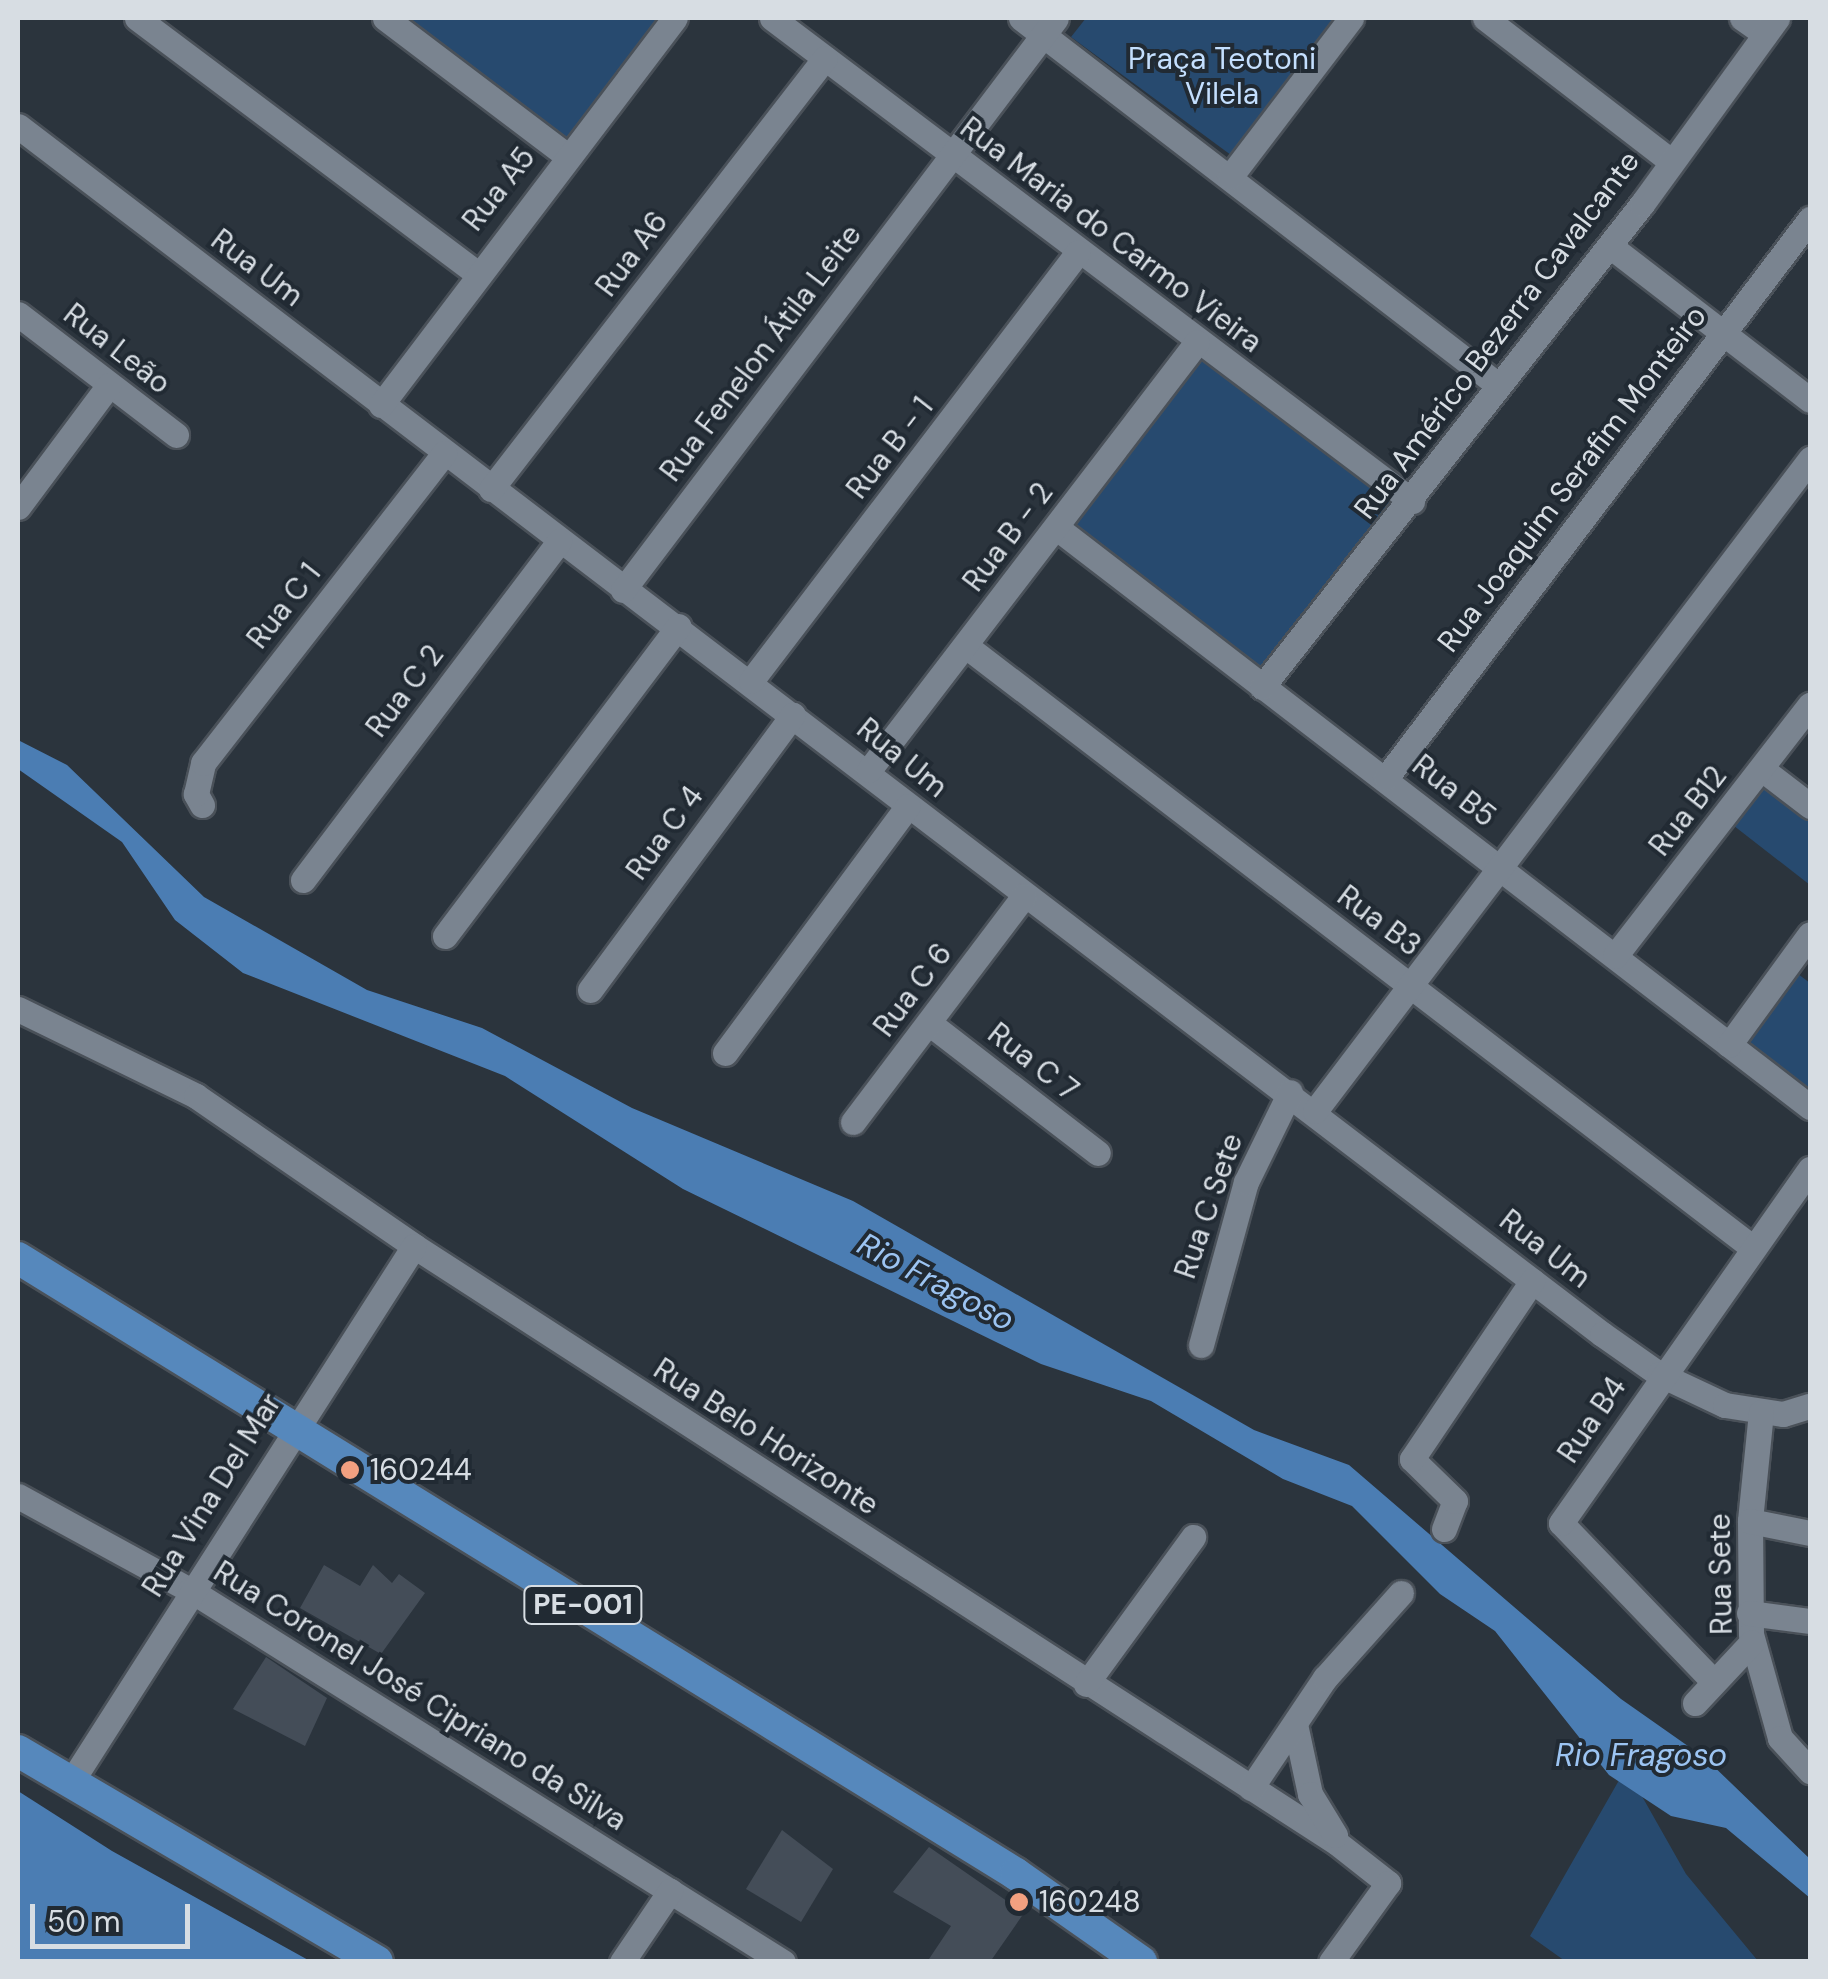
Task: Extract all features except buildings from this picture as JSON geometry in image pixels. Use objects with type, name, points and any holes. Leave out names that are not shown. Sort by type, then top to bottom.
[{"type":"main road","name":"PE-001","points":[[18,1258],[1016,1874],[1141,1962]]},
{"type":"main road","points":[[18,1751],[376,1962]]},
{"type":"street","points":[[138,18],[475,272]]},
{"type":"street","points":[[385,18],[566,155]]},
{"type":"street","name":"Rua A5","points":[[381,404],[475,272],[676,18]]},
{"type":"street","name":"Rua Maria do Carmo Vieira","points":[[772,18],[1412,502]]},
{"type":"street","points":[[1021,18],[1050,26],[1230,176],[1498,385]]},
{"type":"street","points":[[1230,176],[1351,18]]},
{"type":"street","points":[[1485,18],[1671,161]]},
{"type":"street","points":[[1742,18],[1771,26]]},
{"type":"street","name":"Rua Fenelon Átila Leite","points":[[623,590],[1050,26]]},
{"type":"street","name":"Rua Américo Bezerra Cavalcante","points":[[1262,688],[1610,246],[1771,26]]},
{"type":"street","name":"Rua A6","points":[[491,489],[826,58]]},
{"type":"street","name":"Rua Um","points":[[18,126],[623,590],[679,626],[869,770],[908,806],[1024,896],[1316,1111],[1532,1281],[1659,1374],[1762,1412]]},
{"type":"street","name":"Rua Joaquim Serafim Monteiro","points":[[1386,778],[1810,219]]},
{"type":"street","points":[[1610,246],[1810,400]]},
{"type":"street","name":"Rua B - 1","points":[[751,681],[1078,252]]},
{"type":"street","name":"Rua Leão","points":[[18,314],[176,436]]},
{"type":"street","name":"Rua B - 2","points":[[869,770],[1197,342]]},
{"type":"street","points":[[18,508],[108,385]]},
{"type":"street","name":"Rua C 1","points":[[202,805],[196,794],[203,763],[444,453]]},
{"type":"street","points":[[1316,1111],[1810,460]]},
{"type":"street","name":"Rua B5","points":[[1057,528],[1810,1107]]},
{"type":"street","name":"Rua C 2","points":[[303,880],[559,541]]},
{"type":"street","points":[[445,936],[679,626]]},
{"type":"street","name":"Rua B3","points":[[966,646],[1753,1248]]},
{"type":"street","name":"Rua B12","points":[[1616,956],[1810,705]]},
{"type":"street","name":"Rua C 4","points":[[590,990],[793,715]]},
{"type":"street","points":[[1762,770],[1810,806]]},
{"type":"street","points":[[725,1053],[908,806]]},
{"type":"street","name":"Rua C 6","points":[[853,1122],[1024,896]]},
{"type":"street","points":[[1729,1045],[1810,934]]},
{"type":"street","name":"Rua Belo Horizonte","points":[[18,1009],[196,1096],[414,1246],[1351,1854],[1388,1883],[1332,1962]]},
{"type":"street","name":"Rua C 7","points":[[930,1023],[1098,1153]]},
{"type":"street","name":"Rua C Sete","points":[[1202,1345],[1246,1182],[1290,1092]]},
{"type":"street","name":"Rua B4","points":[[1713,1681],[1562,1531],[1576,1502],[1639,1416],[1659,1374],[1810,1169]]},
{"type":"street","name":"Rua Vina Del Mar","points":[[71,1782],[294,1426],[414,1246]]},
{"type":"street","points":[[1444,1529],[1454,1501],[1414,1467],[1417,1444],[1532,1281]]},
{"type":"street","points":[[1762,1412],[1810,1406]]},
{"type":"street","name":"Rua Sete","points":[[1762,1412],[1750,1521],[1748,1614],[1752,1642],[1780,1738],[1810,1771]]},
{"type":"street","name":"Rua Coronel José Cipriano da Silva","points":[[18,1496],[190,1590],[783,1962]]},
{"type":"street","points":[[1750,1521],[1810,1533]]},
{"type":"street","points":[[1086,1684],[1193,1537]]},
{"type":"street","points":[[1251,1788],[1295,1724],[1401,1593]]},
{"type":"street","points":[[1748,1614],[1810,1621]]},
{"type":"street","points":[[1694,1703],[1752,1642]]},
{"type":"street","points":[[1295,1724],[1310,1794],[1351,1854]]},
{"type":"street","points":[[622,1962],[670,1891]]},
{"type":"green space","points":[[400,18],[670,18],[572,148]]},
{"type":"green space","name":"Praça Teotoni Vilela","points":[[1086,18],[1340,18],[1235,158],[1071,37]]},
{"type":"green space","points":[[1200,356],[1402,502],[1269,678],[1070,531]]},
{"type":"green space","points":[[1763,778],[1810,815],[1810,885],[1729,822]]},
{"type":"green space","points":[[1794,971],[1810,983],[1810,1094],[1741,1041]]},
{"type":"green space","points":[[1626,1768],[1686,1874],[1758,1961],[1565,1961],[1530,1936]]},
{"type":"water","name":"Rio Fragoso","points":[[18,740],[67,765],[204,897],[367,990],[482,1028],[632,1108],[853,1201],[1254,1430],[1349,1465],[1621,1699],[1705,1758],[1810,1859],[1810,1898],[1726,1828],[1671,1816],[1609,1775],[1495,1631],[1440,1594],[1352,1506],[1283,1479],[1151,1401],[1041,1364],[683,1189],[505,1076],[243,973],[175,920],[122,842],[18,769]]},
{"type":"water","points":[[18,1791],[112,1851],[310,1961],[18,1961]]},
{"type":"place","name":"160244","points":[[350,1470]]},
{"type":"place","name":"160248","points":[[1019,1902]]}]
